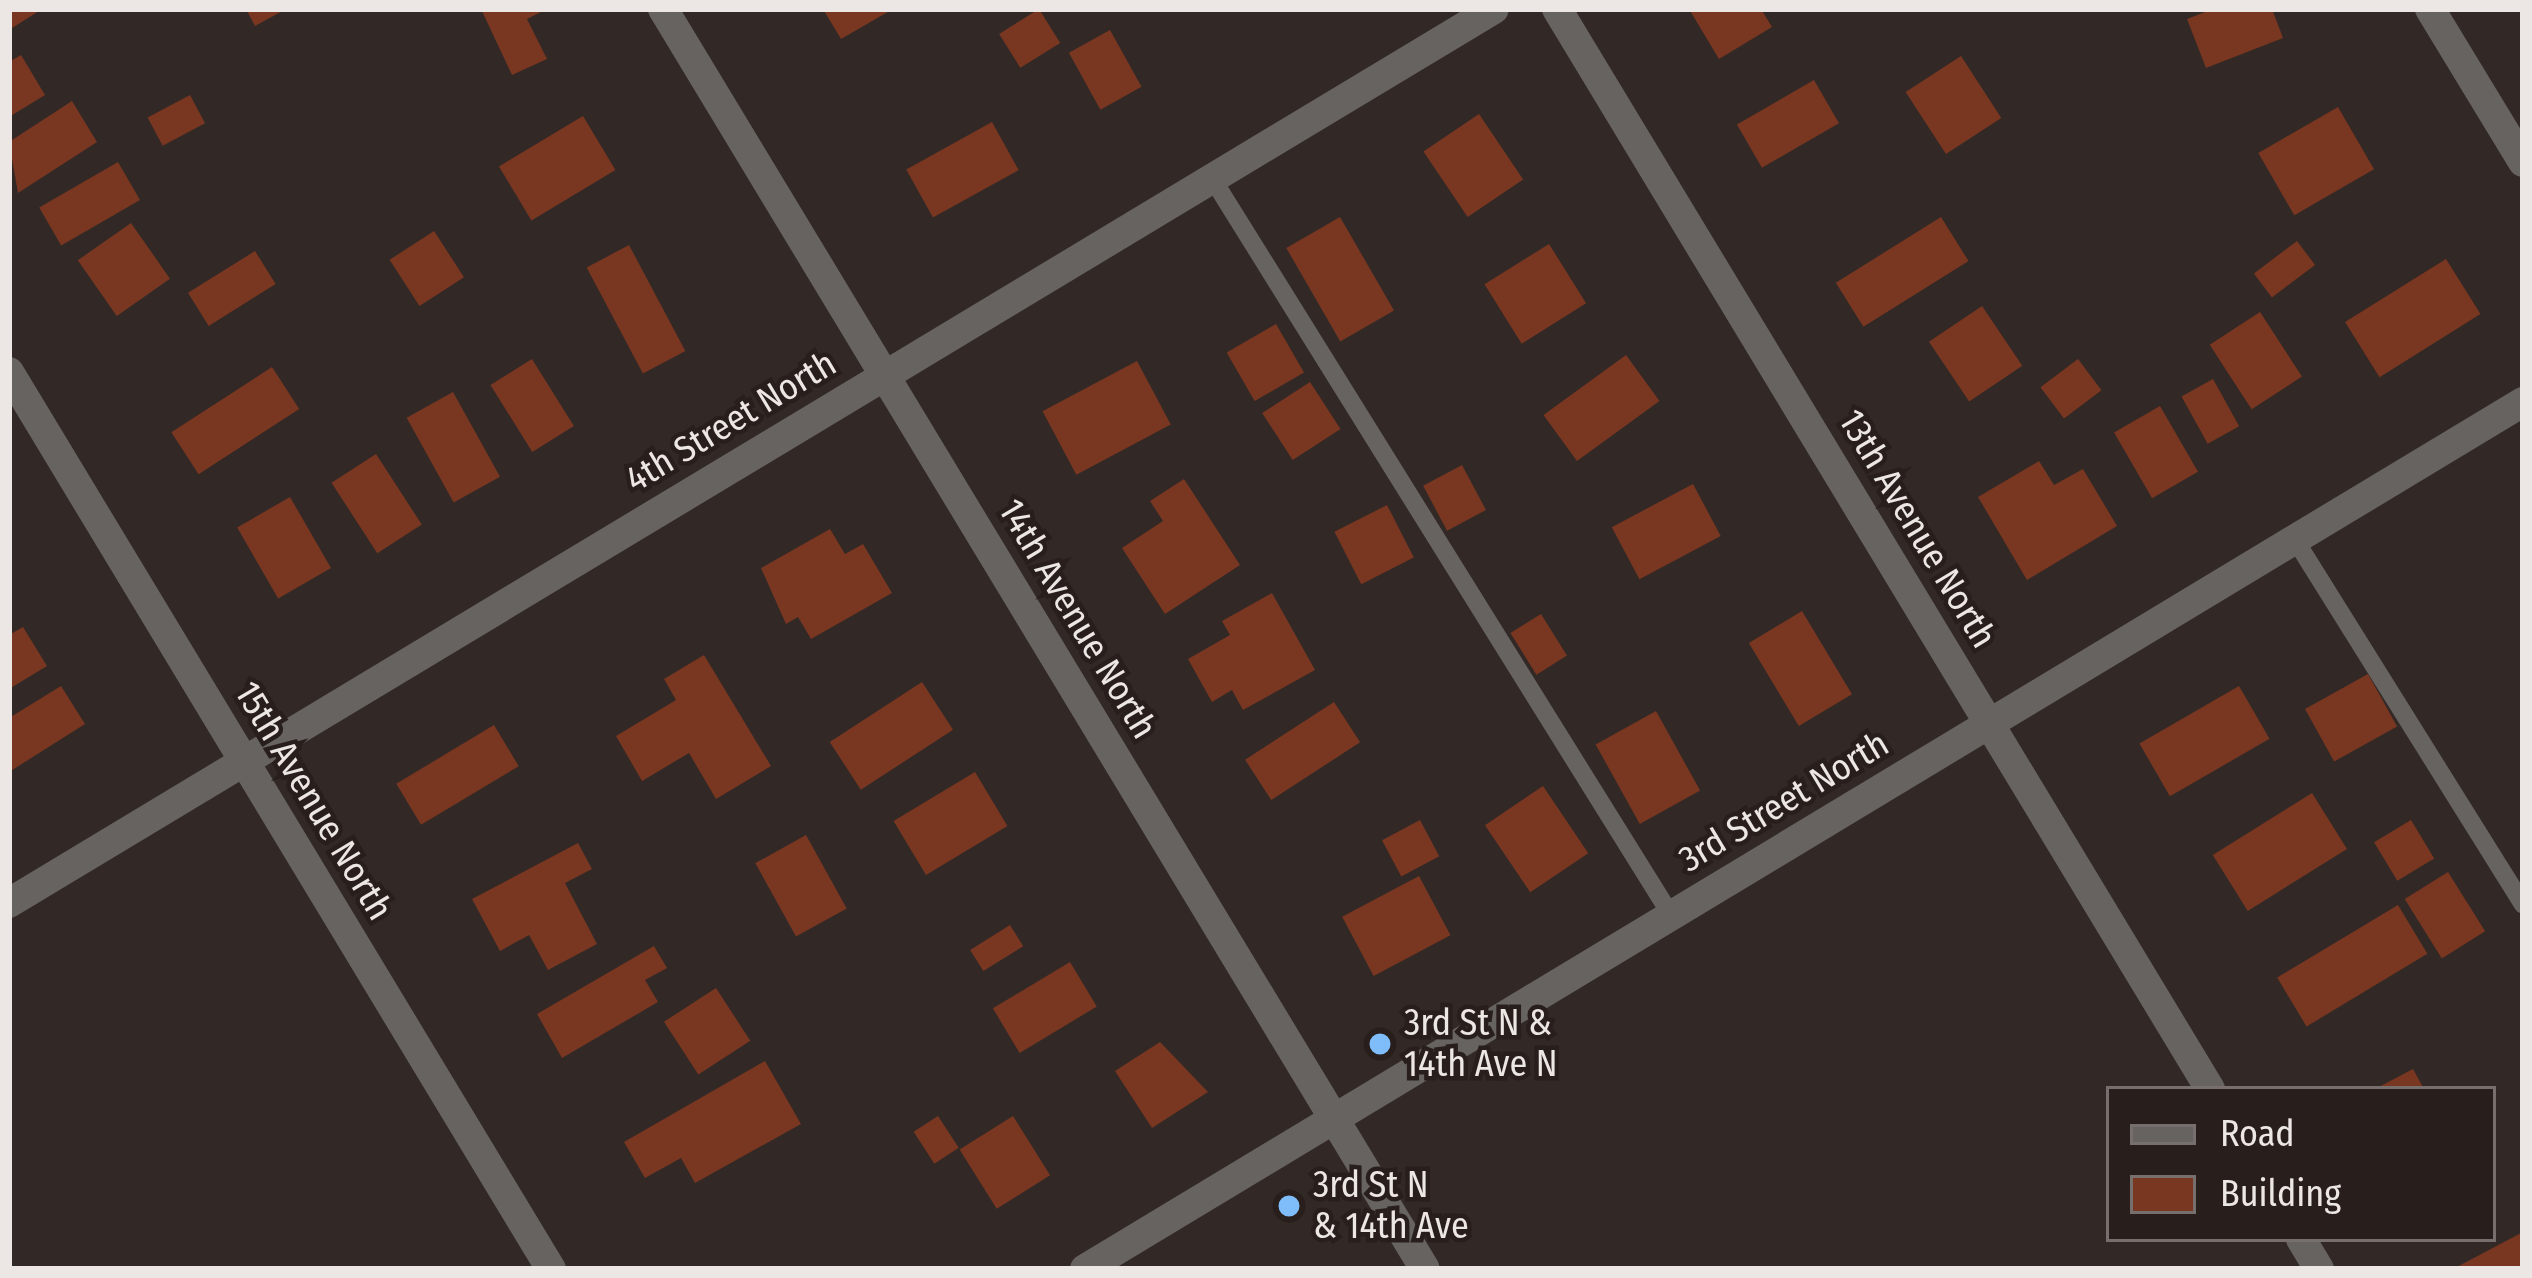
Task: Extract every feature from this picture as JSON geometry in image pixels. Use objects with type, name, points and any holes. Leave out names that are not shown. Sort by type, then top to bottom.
[{"type":"street","name":"14th Avenue North","points":[[663,9],[1425,1269]]},
{"type":"street","name":"4th Street North","points":[[9,902],[1494,9]]},
{"type":"street","name":"13th Avenue North","points":[[1557,9],[2208,1086]]},
{"type":"street","points":[[2430,9],[2523,162]]},
{"type":"street","name":"15th Avenue North","points":[[9,372],[551,1269]]},
{"type":"street","name":"3rd Street North","points":[[1085,1269],[2523,402]]},
{"type":"street","points":[[2303,1242],[2319,1269]]},
{"type":"lane","points":[[1212,178],[1671,915]]},
{"type":"lane","points":[[2294,538],[2523,904]]},
{"type":"building","points":[[9,9],[42,9],[9,30]]},
{"type":"building","points":[[246,9],[286,9],[255,26]]},
{"type":"building","points":[[481,9],[547,9],[527,19],[547,59],[512,75]]},
{"type":"building","points":[[823,9],[893,9],[841,39]]},
{"type":"building","points":[[1039,9],[1060,43],[1020,68],[999,34]]},
{"type":"building","points":[[1689,9],[1761,9],[1772,27],[1719,59]]},
{"type":"building","points":[[2213,9],[2272,9],[2283,38],[2206,68],[2187,19]]},
{"type":"building","points":[[1110,30],[1142,87],[1100,110],[1069,53]]},
{"type":"building","points":[[21,55],[45,95],[9,117],[9,62]]},
{"type":"building","points":[[1961,56],[2001,118],[1946,154],[1906,92]]},
{"type":"building","points":[[1814,80],[1839,123],[1762,168],[1737,124]]},
{"type":"building","points":[[190,95],[205,123],[163,146],[148,118]]},
{"type":"building","points":[[72,101],[97,142],[18,193],[9,142]]},
{"type":"building","points":[[2338,107],[2374,169],[2294,215],[2258,153]]},
{"type":"building","points":[[1479,114],[1523,179],[1468,217],[1423,151]]},
{"type":"building","points":[[583,116],[615,170],[531,220],[499,166]]},
{"type":"building","points":[[992,122],[1019,170],[933,218],[906,170]]},
{"type":"building","points":[[118,162],[140,200],[61,246],[39,208]]},
{"type":"building","points":[[1340,217],[1394,311],[1340,342],[1286,248]]},
{"type":"building","points":[[1941,217],[1969,261],[1863,327],[1836,283]]},
{"type":"building","points":[[131,223],[170,279],[117,316],[78,260]]},
{"type":"building","points":[[434,231],[464,277],[420,306],[390,260]]},
{"type":"building","points":[[2297,241],[2315,265],[2272,297],[2254,273]]},
{"type":"building","points":[[1549,244],[1586,303],[1522,344],[1485,284]]},
{"type":"building","points":[[629,245],[685,351],[643,373],[587,268]]},
{"type":"building","points":[[255,251],[276,284],[209,326],[188,293]]},
{"type":"building","points":[[2446,259],[2480,314],[2380,377],[2345,322]]},
{"type":"building","points":[[1982,306],[2022,366],[1969,401],[1929,342]]},
{"type":"building","points":[[2260,312],[2302,377],[2252,409],[2210,345]]},
{"type":"building","points":[[1276,324],[1304,372],[1255,401],[1227,352]]},
{"type":"building","points":[[1626,355],[1660,401],[1577,461],[1543,415]]},
{"type":"building","points":[[532,359],[574,426],[532,452],[490,385]]},
{"type":"building","points":[[2078,359],[2101,390],[2064,418],[2040,387]]},
{"type":"building","points":[[1137,361],[1171,425],[1076,475],[1043,411]]},
{"type":"building","points":[[272,367],[299,409],[199,474],[171,432]]},
{"type":"building","points":[[2213,379],[2239,426],[2208,444],[2182,396]]},
{"type":"building","points":[[1310,382],[1340,429],[1293,460],[1262,413]]},
{"type":"building","points":[[453,392],[500,477],[454,503],[407,418]]},
{"type":"building","points":[[2160,406],[2198,472],[2152,498],[2114,433]]},
{"type":"building","points":[[376,454],[422,524],[377,553],[332,483]]},
{"type":"building","points":[[2039,461],[2054,485],[2083,469],[2117,526],[2027,580],[1978,497]]},
{"type":"building","points":[[1462,465],[1486,510],[1447,531],[1423,486]]},
{"type":"building","points":[[1184,479],[1240,565],[1165,614],[1122,548],[1163,521],[1150,501]]},
{"type":"building","points":[[1693,484],[1721,536],[1639,579],[1612,527]]},
{"type":"building","points":[[290,497],[331,568],[278,599],[237,528]]},
{"type":"building","points":[[1387,505],[1414,558],[1361,584],[1334,532]]},
{"type":"building","points":[[830,529],[845,554],[863,544],[892,593],[811,639],[798,617],[786,624],[761,568]]},
{"type":"building","points":[[1272,593],[1315,670],[1243,710],[1232,690],[1212,702],[1188,659],[1230,635],[1222,621]]},
{"type":"building","points":[[1802,611],[1852,694],[1799,726],[1749,643]]},
{"type":"building","points":[[1541,614],[1567,656],[1536,675],[1510,633]]},
{"type":"building","points":[[23,627],[47,666],[9,689],[9,635]]},
{"type":"building","points":[[704,655],[771,766],[716,799],[689,753],[642,781],[616,736],[676,700],[664,679]]},
{"type":"building","points":[[2368,674],[2397,726],[2334,761],[2305,709]]},
{"type":"building","points":[[922,682],[953,730],[861,790],[830,742]]},
{"type":"building","points":[[61,686],[85,724],[9,772],[9,718]]},
{"type":"building","points":[[2239,686],[2270,739],[2170,796],[2139,744]]},
{"type":"building","points":[[1334,702],[1360,742],[1271,800],[1245,760]]},
{"type":"building","points":[[1656,711],[1700,791],[1640,824],[1596,744]]},
{"type":"building","points":[[494,725],[519,766],[421,825],[396,784]]},
{"type":"building","points":[[975,772],[1007,826],[926,875],[894,821]]},
{"type":"building","points":[[1543,786],[1588,853],[1530,892],[1485,825]]},
{"type":"building","points":[[2312,793],[2347,849],[2248,911],[2213,855]]},
{"type":"building","points":[[1420,820],[1439,856],[1401,876],[1382,840]]},
{"type":"building","points":[[2411,820],[2434,859],[2397,881],[2374,842]]},
{"type":"building","points":[[806,835],[847,908],[796,937],[755,863]]},
{"type":"building","points":[[578,843],[592,869],[565,883],[597,944],[548,970],[529,935],[500,951],[472,899]]},
{"type":"building","points":[[2448,872],[2485,931],[2442,958],[2405,899]]},
{"type":"building","points":[[1419,876],[1450,935],[1374,976],[1342,917]]},
{"type":"building","points":[[2398,905],[2427,954],[2306,1026],[2277,978]]},
{"type":"building","points":[[1010,925],[1023,946],[983,971],[970,950]]},
{"type":"building","points":[[654,946],[667,968],[645,980],[658,1002],[562,1058],[537,1014]]},
{"type":"building","points":[[1070,962],[1097,1007],[1020,1053],[993,1008]]},
{"type":"building","points":[[716,988],[750,1041],[698,1075],[664,1022]]},
{"type":"building","points":[[1160,1042],[1208,1092],[1152,1128],[1115,1071]]},
{"type":"building","points":[[765,1061],[801,1124],[695,1183],[681,1158],[645,1178],[624,1142]]},
{"type":"building","points":[[2413,1069],[2422,1086],[2381,1086]]},
{"type":"building","points":[[938,1116],[959,1148],[934,1164],[914,1132]]},
{"type":"building","points":[[1013,1116],[1050,1175],[997,1209],[960,1149]]},
{"type":"building","points":[[2523,1232],[2523,1269],[2453,1269]]},
{"type":"place","name":"3rd St N & 14th Ave N","points":[[1380,1044]]},
{"type":"place","name":"3rd St N & 14th Ave","points":[[1289,1206]]}]
